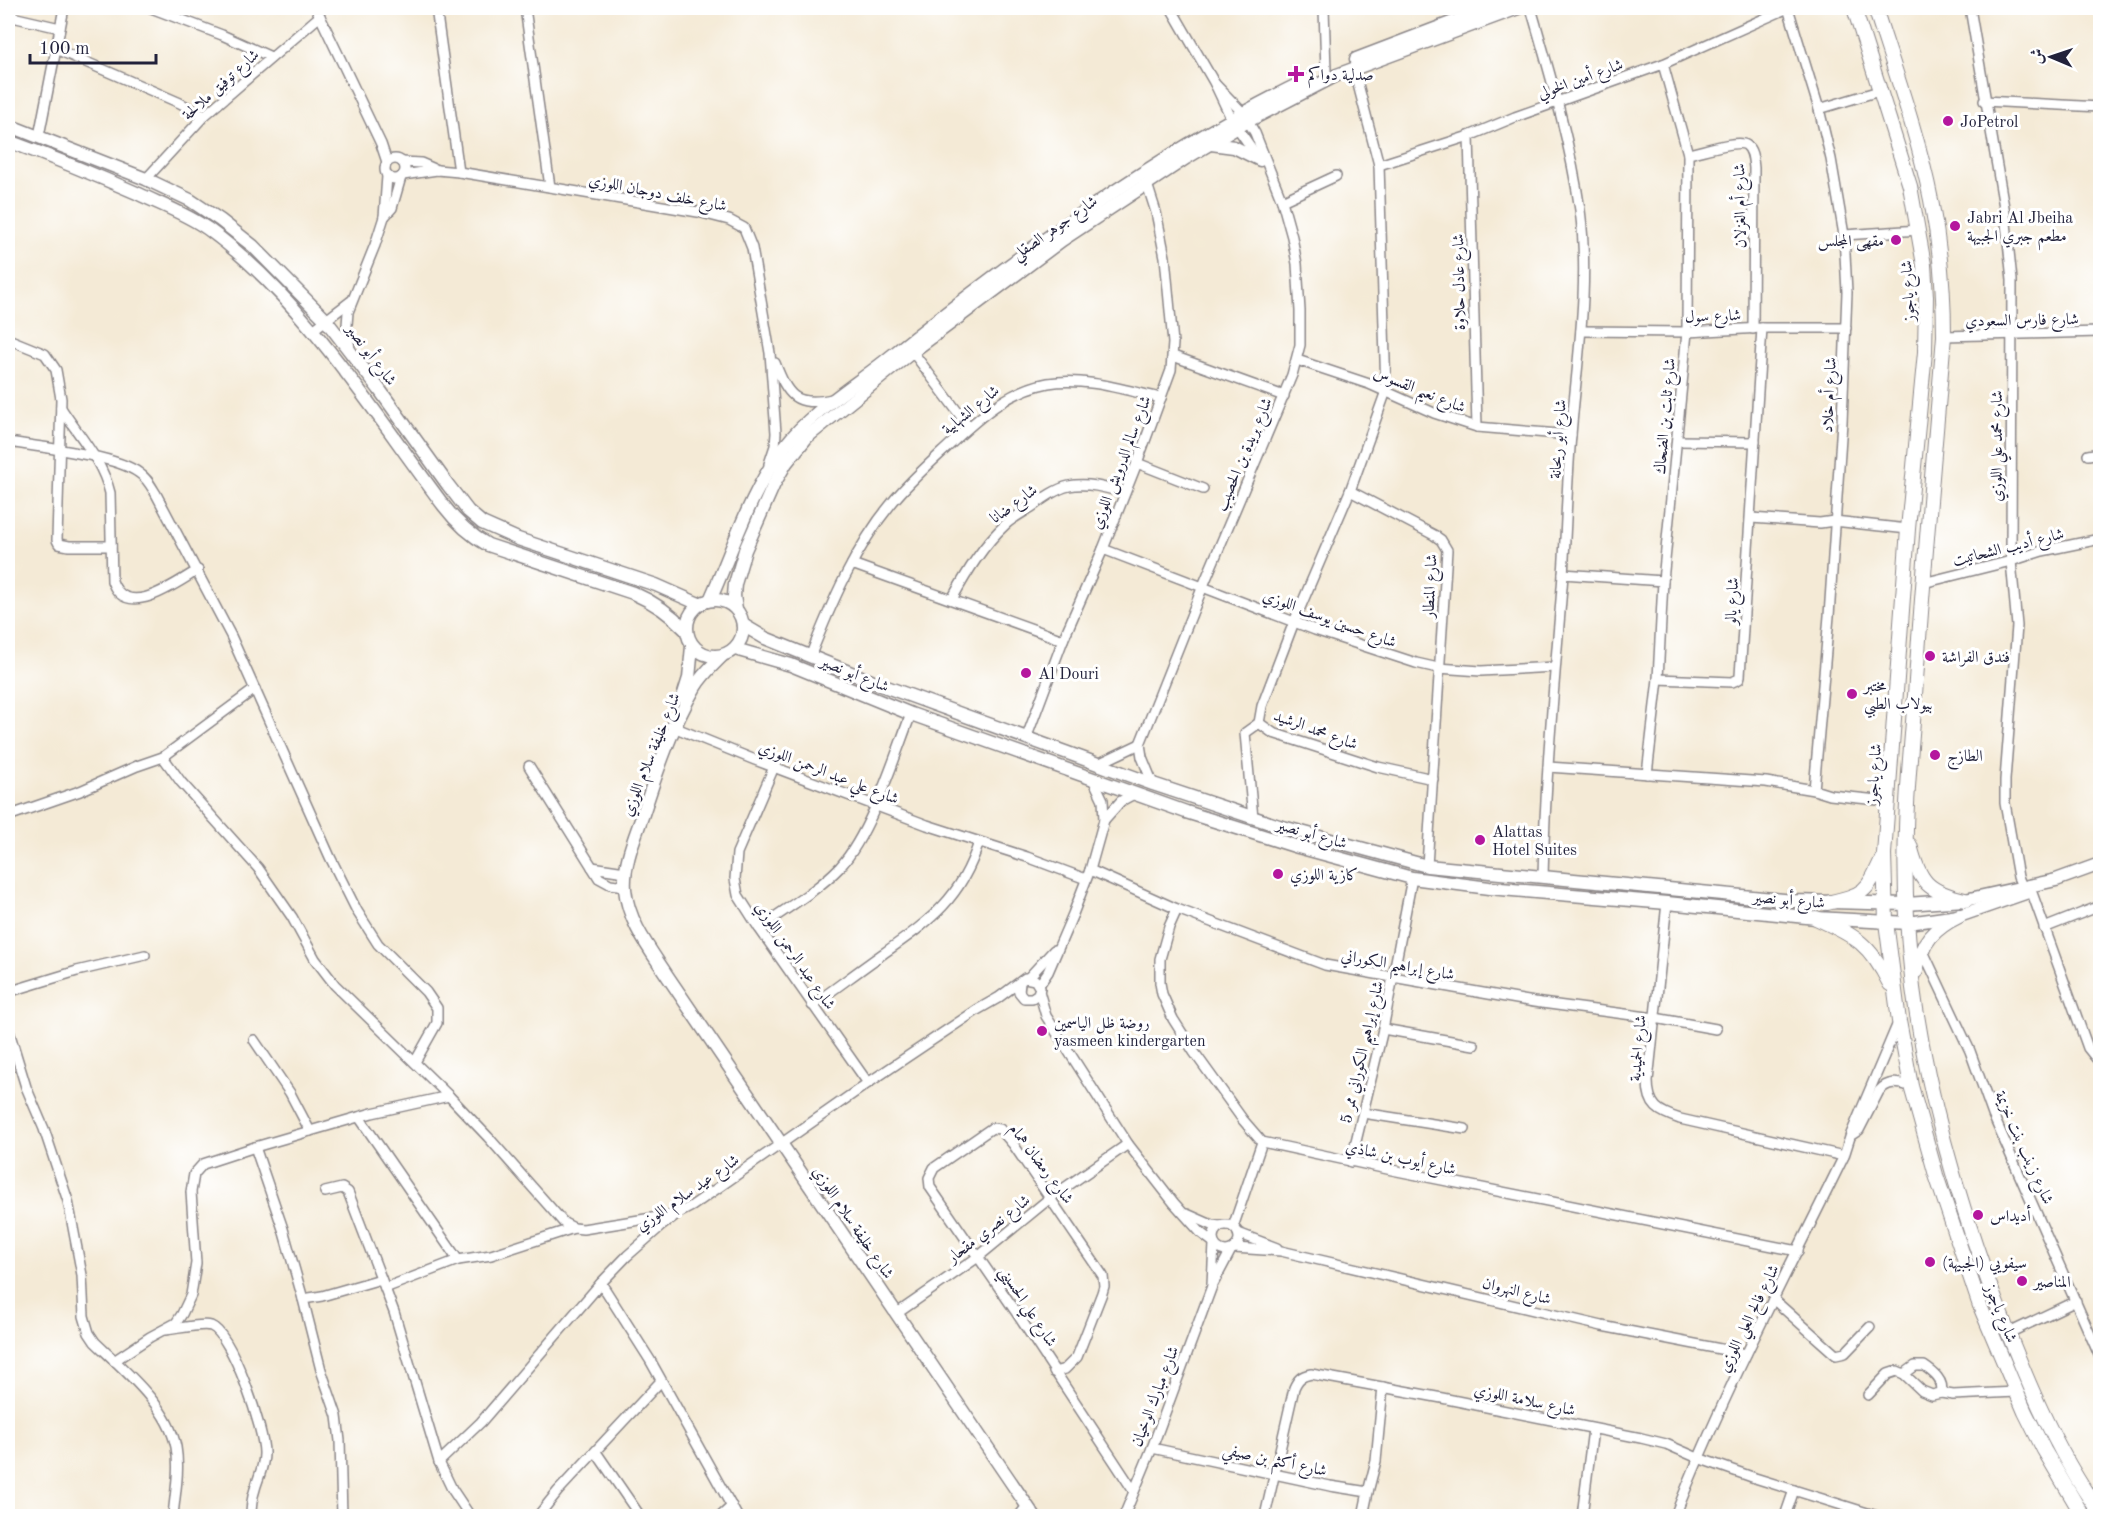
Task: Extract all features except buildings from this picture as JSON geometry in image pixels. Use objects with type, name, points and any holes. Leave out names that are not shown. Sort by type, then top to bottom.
[{"type":"main road","name":"شارع جوهر الصقلي","points":[[736,609],[735,584],[745,550],[774,484],[786,463],[807,437],[909,347],[1056,232],[1139,177],[1326,71],[1490,8]]},
{"type":"main road","name":"شارع جوهر الصقلي","points":[[705,602],[763,480],[791,438],[835,398],[1062,240],[1210,144],[1240,121],[1354,69],[1518,8]]},
{"type":"main road","name":"شارع ياجوز","points":[[1854,8],[1904,163],[1919,230],[1924,265],[1925,352],[1908,529],[1884,854],[1884,903],[1899,1021],[1911,1086],[1953,1229],[1980,1306],[2016,1392],[2044,1450],[2084,1516]]},
{"type":"main road","name":"شارع ياجوز","points":[[1875,8],[1912,128],[1931,200],[1942,281],[1944,336],[1923,583],[1906,829],[1906,904],[1913,988],[1929,1080],[1967,1222],[2009,1333],[2054,1434],[2083,1489],[2100,1513]]},
{"type":"main road","name":"شارع أبو نصير","points":[[8,125],[146,179],[190,200],[228,226],[272,264],[325,319],[468,511],[482,523],[518,539],[705,602]]},
{"type":"main road","name":"شارع أبو نصير","points":[[8,141],[126,189],[199,223],[252,266],[313,330],[463,529],[488,545],[651,601],[667,611],[686,630]]},
{"type":"main road","points":[[1210,144],[1228,145],[1264,163]]},
{"type":"main road","points":[[720,600],[729,603],[736,609],[743,625],[740,642],[735,649],[722,656],[708,657],[699,652],[692,646],[686,630],[689,615],[705,602],[720,600]]},
{"type":"main road","name":"شارع أبو نصير","points":[[743,625],[765,638],[810,657],[1026,739],[1153,784],[1253,818],[1362,850],[1427,866],[1827,903],[1906,904],[1965,900],[2026,888]]},
{"type":"main road","name":"شارع خليفة سلام اللوزي","points":[[692,646],[687,688],[626,844],[620,900],[624,914],[782,1144],[1027,1513]]},
{"type":"main road","name":"شارع أبو نصير","points":[[735,649],[791,665],[911,714],[1134,794],[1244,831],[1412,878],[1489,888],[1816,918],[1908,923],[1959,916],[2026,888]]},
{"type":"main road","name":"شارع خليفة سلام اللوزي","points":[[673,727],[696,685],[722,656]]},
{"type":"main road","points":[[1906,829],[1912,854],[1922,878],[1942,895],[1965,900]]},
{"type":"main road","points":[[1827,903],[1856,896],[1865,890],[1872,881],[1884,854]]},
{"type":"main road","points":[[2026,888],[2100,864]]},
{"type":"main road","points":[[1913,988],[1922,949],[1942,924],[1959,916]]},
{"type":"main road","points":[[1816,918],[1852,936],[1867,948],[1880,965],[1896,996]]},
{"type":"street","points":[[39,136],[64,8]]},
{"type":"street","points":[[151,8],[272,57]]},
{"type":"street","points":[[436,8],[459,172]]},
{"type":"street","points":[[525,8],[550,187]]},
{"type":"street","name":"شارع بريدة بن الحصيب","points":[[1140,744],[1203,586],[1284,396],[1300,345],[1297,264],[1282,201],[1240,121],[1215,84],[1171,8]]},
{"type":"street","points":[[1324,8],[1326,71]]},
{"type":"street","name":"شارع أبو ريحانة","points":[[1531,8],[1558,102],[1580,210],[1582,273],[1581,331],[1571,435],[1548,766],[1543,878]]},
{"type":"street","name":"شارع أمين الخولي","points":[[1379,165],[1469,136],[1515,117],[1663,64],[1788,8]]},
{"type":"street","name":"شارع أم خلاد","points":[[1788,8],[1819,109],[1831,159],[1844,235],[1846,328],[1829,616],[1814,790]]},
{"type":"street","name":"شارع محمد علي اللوزي","points":[[1970,8],[2008,235],[2012,280],[2011,561],[2017,626],[2006,742],[2005,803],[2018,877],[2026,888],[2044,928],[2088,1048],[2100,1061]]},
{"type":"street","points":[[318,12],[381,144],[395,161],[405,168],[392,208],[384,217]]},
{"type":"street","name":"شارع توفيق ملالحة","points":[[146,179],[204,116],[272,57],[318,12]]},
{"type":"street","points":[[8,16],[60,28]]},
{"type":"street","points":[[56,49],[180,103],[204,116]]},
{"type":"street","name":"شارع ثابت بن الضحاك","points":[[1647,774],[1658,680],[1663,581],[1687,332],[1688,154],[1663,64]]},
{"type":"street","points":[[1294,622],[1350,491],[1386,391],[1379,165],[1354,69]]},
{"type":"street","points":[[1819,109],[1879,91]]},
{"type":"street","points":[[1984,101],[2100,107]]},
{"type":"street","name":"شارع عادل حلاوة","points":[[1469,136],[1477,427]]},
{"type":"street","name":"شارع أم الغزلان","points":[[1688,154],[1738,143],[1751,150],[1754,168],[1758,328]]},
{"type":"street","points":[[350,350],[347,321],[384,217],[387,176],[385,169],[395,161]]},
{"type":"street","name":"شارع خلف دوجان اللوزي","points":[[395,161],[421,163],[437,170]]},
{"type":"street","name":"شارع خلف دوجان اللوزي","points":[[402,176],[437,170],[459,172],[698,212],[737,223],[749,236],[753,248],[770,353],[776,433],[775,446],[763,480]]},
{"type":"street","points":[[387,176],[394,179],[402,176]]},
{"type":"street","points":[[1282,201],[1336,176]]},
{"type":"street","name":"شارع سالم الدرويش اللوزي","points":[[1026,739],[1063,640],[1137,464],[1161,398],[1173,356],[1165,257],[1156,212],[1147,184]]},
{"type":"street","points":[[1844,235],[1919,230]]},
{"type":"street","points":[[313,330],[353,299]]},
{"type":"street","name":"شارع سول","points":[[1581,331],[1687,332],[1758,328],[1846,328]]},
{"type":"street","name":"شارع يالو","points":[[1658,680],[1732,682],[1740,676],[1755,442],[1758,328]]},
{"type":"street","name":"شارع فارس السعودي","points":[[1944,336],[2100,332]]},
{"type":"street","points":[[8,339],[38,350],[51,360],[56,370],[61,399],[57,540],[59,544],[69,546],[111,546]]},
{"type":"street","points":[[909,347],[969,427]]},
{"type":"street","name":"شارع خلف دوجان اللوزي","points":[[770,353],[784,386],[795,398],[815,402],[835,398]]},
{"type":"street","points":[[1173,356],[1284,396]]},
{"type":"street","name":"شارع نعيم القسوس","points":[[1297,360],[1386,391],[1434,413],[1477,427],[1571,435]]},
{"type":"street","name":"شارع الشهابية","points":[[810,657],[828,610],[852,564],[891,504],[914,478],[969,427],[1010,395],[1050,383],[1082,382],[1161,398]]},
{"type":"street","points":[[61,408],[96,458],[107,481],[110,494],[112,581],[115,591],[128,598],[136,599],[157,594],[198,570]]},
{"type":"street","points":[[1677,441],[1755,442]]},
{"type":"street","points":[[8,442],[128,466],[146,479],[156,494],[231,636],[330,857],[357,911],[378,944],[426,992],[437,1008],[437,1023],[415,1062]]},
{"type":"street","points":[[2088,455],[2100,453]]},
{"type":"street","points":[[1137,464],[1203,489]]},
{"type":"street","name":"شارع ضانا","points":[[952,599],[966,574],[993,537],[1008,523],[1048,495],[1069,486],[1083,485],[1124,493]]},
{"type":"street","name":"شارع المنطار","points":[[1350,491],[1424,529],[1442,540],[1445,545],[1447,559],[1438,668]]},
{"type":"street","points":[[1751,518],[1820,524],[1834,521],[1908,529]]},
{"type":"street","name":"شارع أديب الشحاتيت","points":[[1923,583],[2042,551],[2100,539]]},
{"type":"street","name":"شارع حسين يوسف اللوزي","points":[[1102,549],[1294,622],[1397,658],[1438,668],[1481,671],[1555,667]]},
{"type":"street","points":[[852,564],[1063,640]]},
{"type":"street","points":[[1563,574],[1663,581]]},
{"type":"street","name":"شارع محمد الرشيد","points":[[1294,622],[1262,706],[1259,723],[1273,733],[1378,767],[1433,779]]},
{"type":"street","points":[[1427,866],[1438,668]]},
{"type":"street","points":[[8,816],[80,791],[163,757],[255,689]]},
{"type":"street","points":[[759,928],[839,868],[855,846],[875,805],[911,714]]},
{"type":"street","points":[[1253,818],[1245,733],[1259,723]]},
{"type":"street","name":"شارع علي عبد الرحمن اللوزي","points":[[673,727],[875,805],[979,842],[1088,875]]},
{"type":"street","points":[[1098,764],[1140,744],[1142,757],[1153,784]]},
{"type":"street","points":[[163,757],[181,782],[258,867],[292,917],[315,959],[335,985],[449,1096],[488,1137],[547,1207],[564,1223],[583,1229],[677,1214]]},
{"type":"street","points":[[529,766],[592,867],[604,882],[621,886]]},
{"type":"street","points":[[1548,766],[1766,782],[1830,795],[1887,801]]},
{"type":"street","name":"شارع عبد الرحمن اللوزي","points":[[774,767],[740,844],[735,864],[738,895],[868,1083]]},
{"type":"street","points":[[1024,997],[1035,997],[1048,972],[1088,875],[1104,820],[1103,800],[1093,779]]},
{"type":"street","points":[[1104,820],[1121,801],[1134,794]]},
{"type":"street","points":[[812,1005],[932,919],[960,884],[973,860],[979,842]]},
{"type":"street","points":[[592,867],[622,872]]},
{"type":"street","name":"شارع إبراهيم الكوراني","points":[[1088,875],[1325,965],[1534,1002],[1716,1029]]},
{"type":"street","name":"شارع إبراهيم الكوراني ممر 5","points":[[1351,1162],[1383,1029],[1412,878]]},
{"type":"street","name":"شارع الحميدية","points":[[1667,903],[1648,1089],[1653,1104],[1661,1112],[1714,1128],[1844,1156]]},
{"type":"street","points":[[2044,928],[2100,906]]},
{"type":"street","points":[[1058,946],[1029,978],[1020,983],[1018,989],[1046,1016],[1128,1144],[1179,1209],[1201,1233],[1224,1251],[1233,1249],[1239,1241],[1236,1230],[1262,1142],[1243,1120],[1194,1052],[1173,1019],[1162,994],[1160,959],[1177,909]]},
{"type":"street","name":"شارع زينب بنت خزيمة","points":[[1922,949],[1970,1051],[1993,1115],[2100,1357]]},
{"type":"street","points":[[8,992],[77,971],[145,955]]},
{"type":"street","points":[[1029,978],[1035,980],[1039,988],[1046,1016]]},
{"type":"street","name":"شارع عيد سلام اللوزي","points":[[439,1462],[481,1422],[601,1283],[640,1244],[677,1214],[692,1206],[868,1083],[1020,983]]},
{"type":"street","name":"شارع عيد سلام اللوزي","points":[[998,998],[1024,997]]},
{"type":"street","name":"شارع فالح العلي اللوزي","points":[[1675,1516],[1698,1458],[1746,1354],[1844,1156],[1851,1134],[1899,1021]]},
{"type":"street","points":[[8,1028],[26,1087],[44,1128],[68,1201],[82,1275],[84,1316],[89,1333],[95,1342],[147,1394],[169,1426],[176,1446],[178,1466],[172,1516]]},
{"type":"street","points":[[1383,1029],[1474,1045]]},
{"type":"street","points":[[254,1040],[290,1093],[310,1131]]},
{"type":"street","name":"شارع فالح العلي اللوزي","points":[[1851,1134],[1859,1130],[1879,1091],[1884,1086],[1890,1083],[1911,1086]]},
{"type":"street","points":[[114,1361],[150,1336],[176,1323],[183,1314],[191,1295],[196,1263],[191,1192],[194,1174],[203,1164],[359,1117],[449,1096]]},
{"type":"street","points":[[1363,1113],[1465,1129]]},
{"type":"street","points":[[359,1117],[458,1260]]},
{"type":"street","name":"شارع رمضان همام","points":[[978,1257],[930,1187],[929,1178],[934,1168],[990,1129],[996,1128],[1000,1129],[1012,1144],[1103,1276]]},
{"type":"street","name":"شارع أيوب بن شاذي","points":[[1262,1142],[1351,1162],[1798,1251]]},
{"type":"street","name":"شارع نصري مقحار","points":[[896,1314],[978,1257],[1050,1198],[1128,1144]]},
{"type":"street","points":[[255,1147],[276,1206],[321,1370],[337,1416],[341,1452],[342,1516]]},
{"type":"street","points":[[325,1192],[340,1188],[348,1192],[408,1357],[439,1462],[452,1490],[470,1516]]},
{"type":"street","points":[[1179,1209],[1204,1222],[1220,1226],[1226,1225],[1236,1230]]},
{"type":"street","points":[[1214,1243],[1214,1232],[1220,1226]]},
{"type":"street","points":[[303,1299],[383,1283],[458,1260],[491,1255],[574,1228]]},
{"type":"street","name":"شارع النهروان","points":[[1236,1230],[1281,1251]]},
{"type":"street","name":"شارع مبارك الوخيان","points":[[1212,1286],[1214,1243]]},
{"type":"street","name":"شارع النهروان","points":[[1233,1249],[1281,1251],[1602,1326],[1746,1354]]},
{"type":"street","name":"شارع مبارك الوخيان","points":[[1124,1516],[1152,1448],[1212,1286],[1233,1249]]},
{"type":"street","name":"شارع علي الحسيني","points":[[978,1257],[1133,1490]]},
{"type":"street","name":"شارع علي الحسيني","points":[[1054,1372],[1065,1369],[1077,1357],[1102,1293],[1103,1276]]},
{"type":"street","points":[[601,1283],[624,1316],[737,1516]]},
{"type":"street","points":[[1773,1299],[1836,1355],[1845,1353],[1870,1327]]},
{"type":"street","points":[[2009,1333],[2076,1301]]},
{"type":"street","points":[[163,1330],[202,1324],[210,1325],[226,1342],[237,1362],[264,1439],[264,1463],[252,1497],[251,1516]]},
{"type":"street","points":[[1904,1374],[1915,1366],[1924,1366],[1940,1381],[1941,1393]]},
{"type":"street","points":[[1868,1395],[1893,1371],[1904,1374],[1922,1391],[1932,1395],[2016,1392]]},
{"type":"street","name":"شارع سلامة اللوزي","points":[[1265,1516],[1294,1388],[1303,1376],[1320,1375],[1666,1444],[1698,1458],[1874,1516]]},
{"type":"street","points":[[538,1516],[558,1491],[661,1381]]},
{"type":"street","points":[[1363,1516],[1376,1461],[1383,1387]]},
{"type":"street","points":[[1582,1516],[1593,1429]]},
{"type":"street","name":"شارع أكثم بن صيفي","points":[[1152,1448],[1368,1492]]},
{"type":"street","points":[[596,1452],[640,1516]]},
{"type":"street","points":[[1785,1516],[1794,1490]]},
{"type":"street","points":[[721,1516],[732,1506]]},
{"type":"place","name":"صدلية دواكم","points":[[1296,74]]},
{"type":"place","name":"JoPetrol","points":[[1948,121]]},
{"type":"place","name":"Jabri Al Jbeiha مطعم جبري الجبيهة","points":[[1955,226]]},
{"type":"place","name":"مقهى المجلس","points":[[1896,240]]},
{"type":"place","name":"فندق الفراشة","points":[[1930,656]]},
{"type":"place","name":"Al Douri","points":[[1026,673]]},
{"type":"place","name":"مختبر بيولاب الطبي","points":[[1852,694]]},
{"type":"place","name":"الطازج","points":[[1935,755]]},
{"type":"place","name":"Alattas Hotel Suites","points":[[1480,840]]},
{"type":"place","name":"كازية اللوزي","points":[[1278,874]]},
{"type":"place","name":"روضة ظل الياسمين yasmeen kindergarten","points":[[1042,1031]]},
{"type":"place","name":"أديداس","points":[[1978,1215]]},
{"type":"place","name":"سيفويي (الجبيهة)","points":[[1930,1262]]},
{"type":"place","name":"المناصير","points":[[2022,1281]]}]
